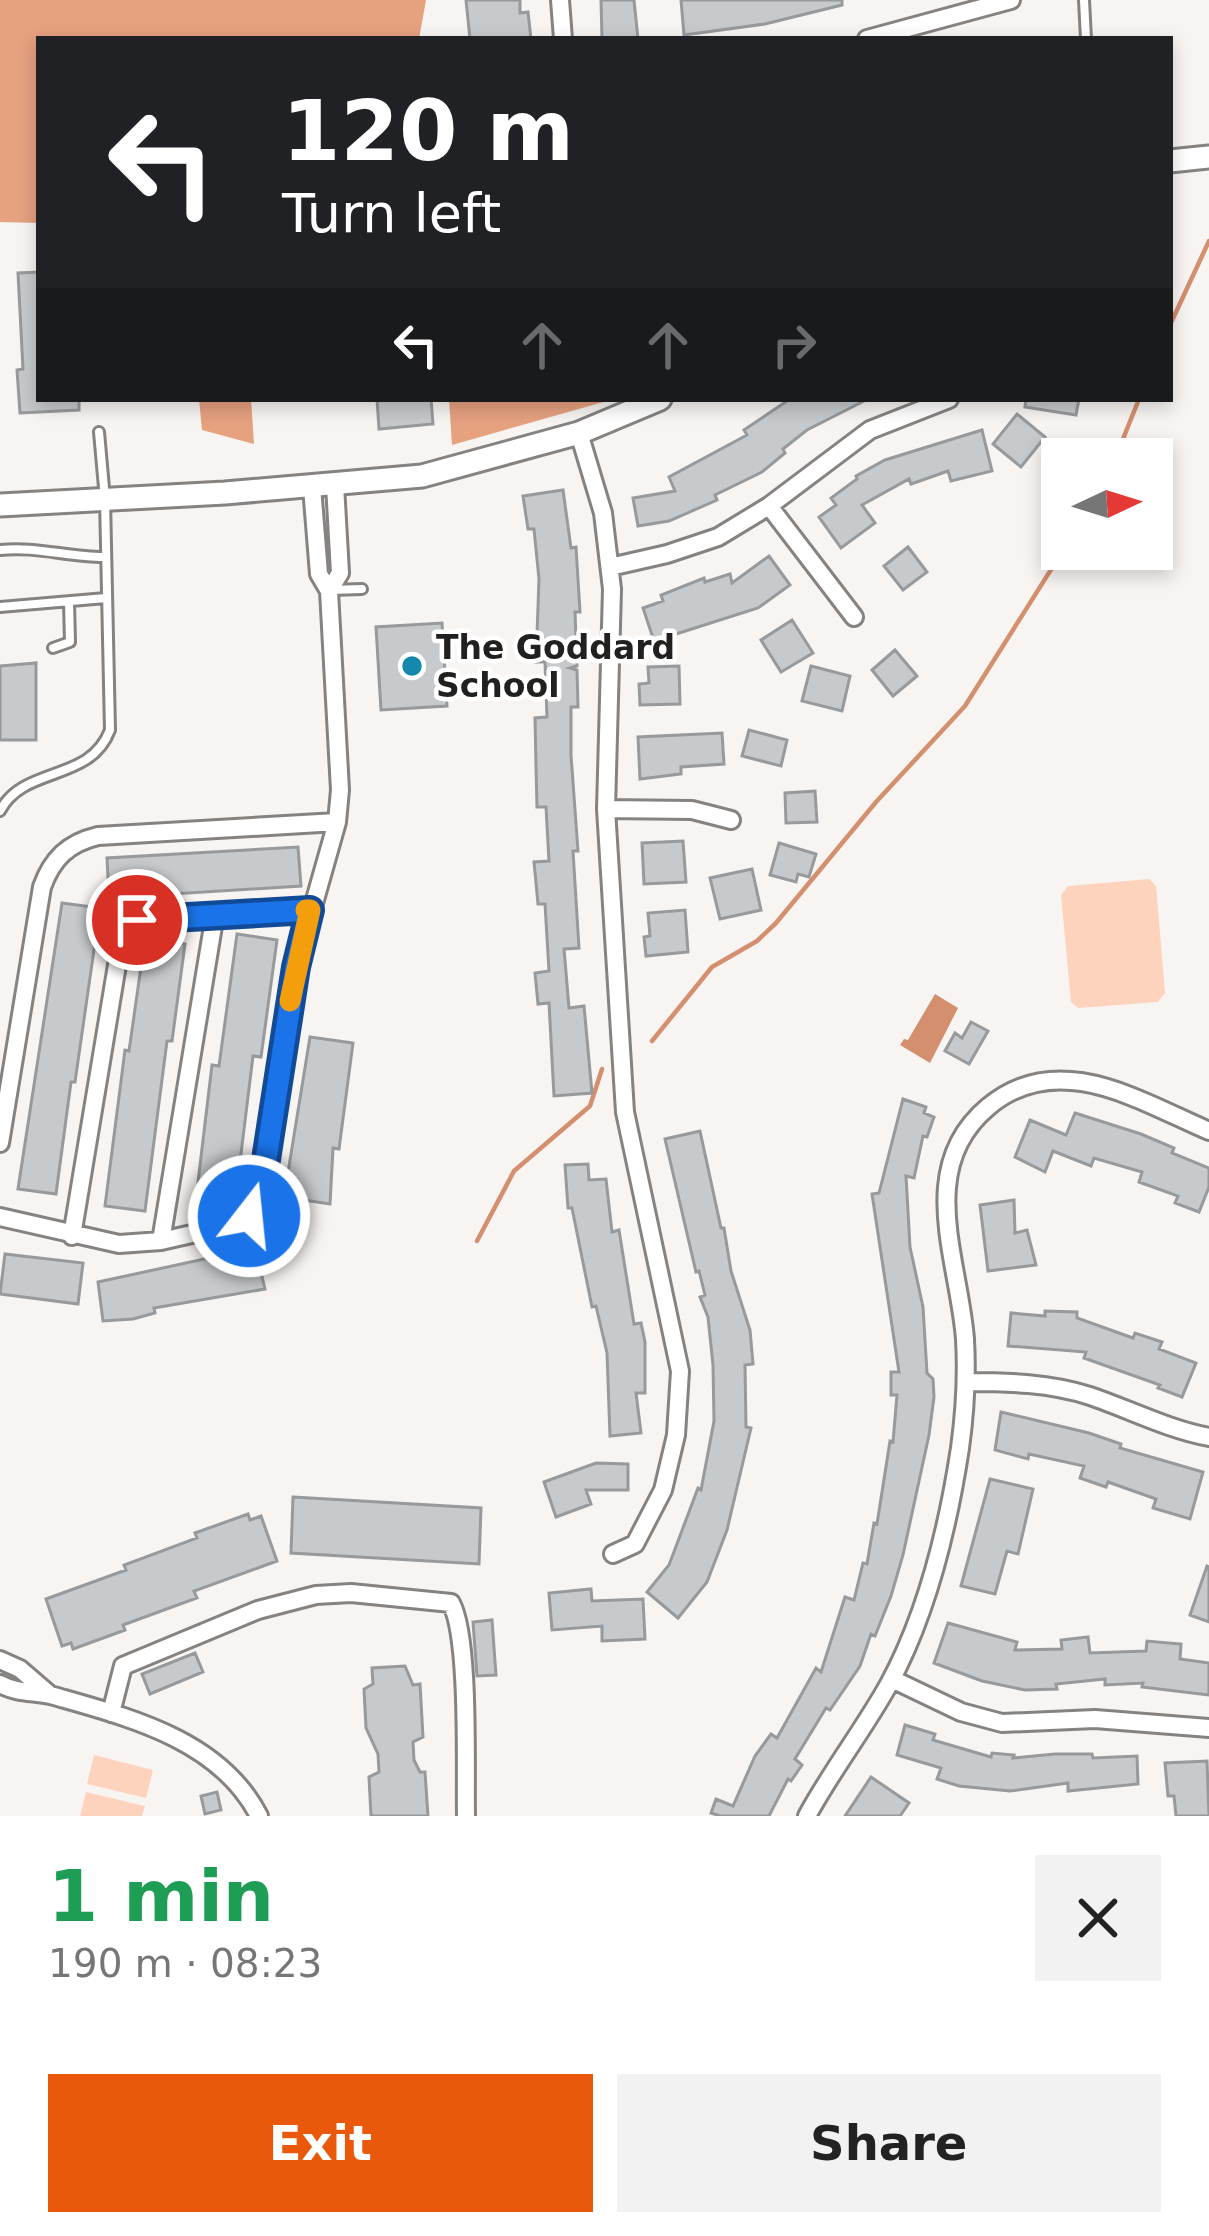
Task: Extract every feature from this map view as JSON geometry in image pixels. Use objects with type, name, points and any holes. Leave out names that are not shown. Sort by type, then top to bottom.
[{"type":"street","points":[[560,0],[563,36]]},
{"type":"street","points":[[878,36],[1011,0]]},
{"type":"street","points":[[1173,161],[1209,157]]},
{"type":"street","points":[[0,505],[323,486],[438,473],[579,434],[653,402]]},
{"type":"street","points":[[610,567],[693,547],[770,506],[870,430],[942,402]]},
{"type":"street","points":[[579,434],[603,513],[610,567],[606,809],[625,1112],[670,1312],[680,1387],[671,1464],[655,1510],[635,1544],[613,1554]]},
{"type":"street","points":[[0,1217],[119,1244],[161,1241],[240,1222],[255,1208],[296,967],[337,822],[340,790],[329,590],[319,574],[323,486]]},
{"type":"street","points":[[770,506],[854,617]]},
{"type":"street","points":[[606,809],[692,810],[731,820]]},
{"type":"street","points":[[0,1143],[42,887],[58,856],[98,836],[337,822]]},
{"type":"street","points":[[72,1236],[121,941],[137,920],[310,910]]},
{"type":"street","points":[[161,1241],[215,914]]},
{"type":"street","points":[[807,1816],[892,1679],[928,1586],[957,1462],[966,1382],[961,1300],[945,1198],[952,1154],[972,1122],[1018,1088],[1063,1078],[1103,1085],[1209,1131]]},
{"type":"street","points":[[966,1382],[1070,1390],[1164,1426],[1209,1437]]},
{"type":"street","points":[[111,1714],[123,1666],[284,1601],[351,1593],[451,1604],[457,1614],[461,1650],[466,1816]]},
{"type":"street","points":[[0,1660],[20,1669],[49,1694]]},
{"type":"street","points":[[892,1679],[962,1712],[1002,1723],[1115,1720],[1209,1728]]},
{"type":"street","points":[[0,1684],[111,1714],[199,1749],[230,1775],[259,1816]]},
{"type":"lane","points":[[1084,0],[1086,36]]},
{"type":"lane","points":[[0,811],[18,788],[80,766],[107,739],[112,708],[99,432]]},
{"type":"lane","points":[[0,550],[26,547],[75,557],[104,557]]},
{"type":"lane","points":[[329,590],[362,589]]},
{"type":"lane","points":[[0,607],[106,598]]},
{"type":"lane","points":[[53,648],[70,642],[69,602]]},
{"type":"shaded area","points":[[0,0],[426,0],[420,36],[36,36],[36,223],[0,222]]},
{"type":"shaded area","points":[[199,402],[251,402],[254,444],[202,430]]},
{"type":"shaded area","points":[[449,402],[603,402],[452,445]]},
{"type":"shaded area","points":[[1149,879],[1156,886],[1165,993],[1158,1002],[1078,1008],[1071,1002],[1061,895],[1068,886]]},
{"type":"shaded area","points":[[935,994],[958,1008],[930,1063],[900,1045],[908,1040]]},
{"type":"shaded area","points":[[94,1755],[153,1770],[146,1798],[87,1784]]},
{"type":"shaded area","points":[[86,1792],[145,1806],[142,1816],[80,1816]]},
{"type":"building","points":[[466,0],[520,0],[520,13],[528,12],[531,36],[470,36]]},
{"type":"building","points":[[601,0],[634,0],[638,36],[602,36]]},
{"type":"building","points":[[681,0],[842,0],[842,5],[765,24],[684,35]]},
{"type":"building","points":[[36,272],[36,402],[79,402],[79,410],[20,413],[17,370],[23,369],[18,273]]},
{"type":"building","points":[[377,402],[431,402],[433,424],[379,429]]},
{"type":"building","points":[[786,402],[862,402],[807,430],[762,472],[715,495],[717,500],[669,521],[638,526],[633,498],[675,491],[669,477],[747,435],[744,430]]},
{"type":"building","points":[[1026,402],[1078,402],[1076,415],[1025,407]]},
{"type":"building","points":[[1017,414],[1045,437],[1021,467],[993,444]]},
{"type":"building","points":[[982,430],[992,471],[951,481],[948,471],[911,484],[909,479],[862,505],[875,523],[841,548],[819,517],[836,505],[831,498],[856,476],[885,460]]},
{"type":"building","points":[[563,490],[571,548],[576,547],[580,612],[575,612],[577,666],[570,668],[577,670],[578,707],[571,707],[571,755],[579,948],[564,949],[569,1008],[584,1006],[592,1093],[554,1096],[549,1003],[538,1004],[535,973],[549,971],[545,904],[538,904],[534,862],[549,861],[546,807],[537,807],[535,718],[547,717],[545,662],[536,662],[539,579],[534,529],[528,529],[523,496]]},
{"type":"building","points":[[908,547],[927,572],[903,590],[884,566]]},
{"type":"building","points":[[769,556],[790,585],[758,608],[654,641],[643,608],[663,601],[661,595],[704,578],[705,582],[730,574],[732,583]]},
{"type":"building","points":[[792,620],[813,653],[781,672],[761,640]]},
{"type":"building","name":"The Goddard School","points":[[442,623],[447,706],[381,710],[376,627]]},
{"type":"building","points":[[895,650],[917,676],[893,696],[872,670]]},
{"type":"building","points":[[36,663],[36,740],[0,740],[0,666]]},
{"type":"building","points":[[679,666],[680,704],[640,705],[639,684],[649,683],[648,667]]},
{"type":"building","points":[[811,666],[850,676],[842,711],[802,701]]},
{"type":"building","points":[[749,730],[787,740],[781,766],[742,756]]},
{"type":"building","points":[[722,733],[724,764],[681,767],[681,774],[640,779],[638,737]]},
{"type":"building","points":[[815,791],[817,822],[786,823],[785,793]]},
{"type":"building","points":[[683,841],[686,882],[644,884],[642,843]]},
{"type":"building","points":[[779,843],[816,854],[809,877],[798,874],[796,882],[770,875]]},
{"type":"building","points":[[298,847],[301,886],[109,898],[107,858]]},
{"type":"building","points":[[752,869],[761,910],[720,919],[710,878]]},
{"type":"building","points":[[62,903],[100,908],[56,1194],[18,1189]]},
{"type":"building","points":[[685,910],[688,952],[646,956],[648,913]]},
{"type":"building","points":[[237,934],[277,940],[261,1057],[253,1056],[237,1186],[198,1182],[212,1065],[219,1066]]},
{"type":"building","points":[[145,939],[185,944],[145,1211],[105,1206]]},
{"type":"building","points":[[971,1022],[988,1031],[969,1064],[945,1051],[955,1033],[962,1038]]},
{"type":"building","points":[[310,1037],[353,1043],[339,1149],[333,1148],[330,1204],[284,1197]]},
{"type":"building","points":[[903,1099],[926,1107],[924,1113],[934,1117],[927,1137],[923,1136],[914,1178],[906,1176],[910,1247],[934,1397],[903,1555],[891,1596],[860,1666],[830,1710],[826,1708],[795,1759],[802,1765],[788,1779],[769,1816],[720,1816],[711,1813],[716,1799],[733,1806],[755,1756],[771,1734],[777,1738],[816,1668],[821,1672],[845,1597],[854,1600],[863,1563],[867,1564],[893,1442],[897,1395],[891,1395],[891,1372],[899,1372],[872,1194],[879,1193]]},
{"type":"building","points":[[1075,1113],[1141,1134],[1209,1168],[1209,1187],[1199,1212],[1175,1203],[1178,1196],[1139,1182],[1142,1172],[1094,1158],[1091,1166],[1053,1151],[1045,1172],[1015,1157],[1030,1120],[1066,1135]]},
{"type":"building","points":[[700,1131],[731,1271],[750,1330],[753,1364],[745,1365],[746,1427],[751,1428],[727,1530],[707,1582],[678,1618],[647,1592],[669,1565],[698,1488],[701,1490],[714,1421],[713,1365],[708,1317],[700,1297],[705,1295],[665,1139]]},
{"type":"building","points":[[588,1164],[589,1180],[606,1179],[612,1232],[619,1230],[634,1324],[641,1323],[645,1342],[645,1393],[636,1393],[641,1433],[610,1436],[607,1353],[596,1306],[592,1307],[572,1208],[568,1208],[565,1165]]},
{"type":"building","points":[[1014,1200],[1015,1233],[1027,1230],[1036,1265],[988,1271],[980,1205]]},
{"type":"building","points":[[255,1248],[265,1289],[154,1308],[155,1313],[133,1319],[103,1321],[98,1282]]},
{"type":"building","points":[[5,1254],[83,1263],[78,1304],[0,1294]]},
{"type":"building","points":[[1045,1311],[1077,1312],[1077,1318],[1133,1338],[1135,1333],[1162,1342],[1159,1349],[1196,1363],[1182,1397],[1084,1358],[1086,1352],[1008,1346],[1011,1313],[1045,1316]]},
{"type":"building","points":[[1001,1412],[1089,1433],[1121,1444],[1120,1448],[1203,1472],[1190,1519],[1153,1508],[1156,1499],[1108,1482],[1106,1487],[1080,1478],[1084,1466],[995,1450]]},
{"type":"building","points":[[596,1463],[628,1464],[628,1490],[586,1490],[591,1504],[556,1517],[544,1482]]},
{"type":"building","points":[[990,1479],[1033,1489],[1018,1554],[1007,1551],[995,1594],[961,1586]]},
{"type":"building","points":[[293,1497],[481,1508],[479,1564],[291,1553]]},
{"type":"building","points":[[248,1514],[250,1520],[261,1516],[277,1561],[194,1591],[197,1598],[123,1625],[125,1630],[73,1649],[71,1643],[62,1646],[46,1599],[126,1570],[124,1565]]},
{"type":"building","points":[[1209,1567],[1209,1622],[1190,1615]]},
{"type":"building","points":[[591,1589],[592,1601],[643,1599],[645,1639],[602,1641],[602,1626],[552,1630],[549,1593]]},
{"type":"building","points":[[492,1620],[496,1675],[477,1676],[473,1622]]},
{"type":"building","points":[[948,1623],[1017,1642],[1015,1650],[1062,1649],[1061,1640],[1088,1637],[1090,1653],[1146,1651],[1147,1641],[1181,1644],[1180,1659],[1209,1663],[1209,1695],[1142,1687],[1143,1683],[1105,1685],[1105,1679],[1025,1690],[982,1681],[934,1663]]},
{"type":"building","points":[[195,1653],[203,1672],[150,1694],[142,1674]]},
{"type":"building","points":[[405,1666],[413,1685],[420,1684],[423,1737],[413,1742],[414,1760],[420,1772],[425,1772],[428,1816],[371,1816],[369,1777],[379,1772],[378,1754],[366,1728],[364,1689],[373,1684],[372,1668]]},
{"type":"building","points":[[905,1725],[935,1734],[933,1740],[991,1757],[992,1753],[1013,1758],[1137,1756],[1138,1784],[1068,1791],[1068,1783],[1010,1791],[959,1786],[937,1779],[941,1768],[897,1755]]},
{"type":"building","points":[[1207,1761],[1209,1816],[1176,1816],[1174,1796],[1168,1796],[1165,1763]]},
{"type":"building","points":[[871,1777],[909,1803],[900,1816],[845,1816]]},
{"type":"building","points":[[217,1792],[221,1810],[205,1814],[201,1796]]},
{"type":"waterway","points":[[1173,319],[1209,241]]},
{"type":"waterway","points":[[1123,438],[1138,402]]},
{"type":"waterway","points":[[652,1041],[712,967],[757,941],[776,923],[876,802],[965,706],[1051,570]]},
{"type":"waterway","points":[[477,1241],[514,1171],[590,1106],[602,1069]]},
{"type":"slow traffic","points":[[290,1001],[310,910],[306,910]]},
{"type":"place","name":"The Goddard School","points":[[412,666]]},
{"type":"route","points":[[137,920],[310,910],[296,967],[260,1198],[249,1216]]}]
